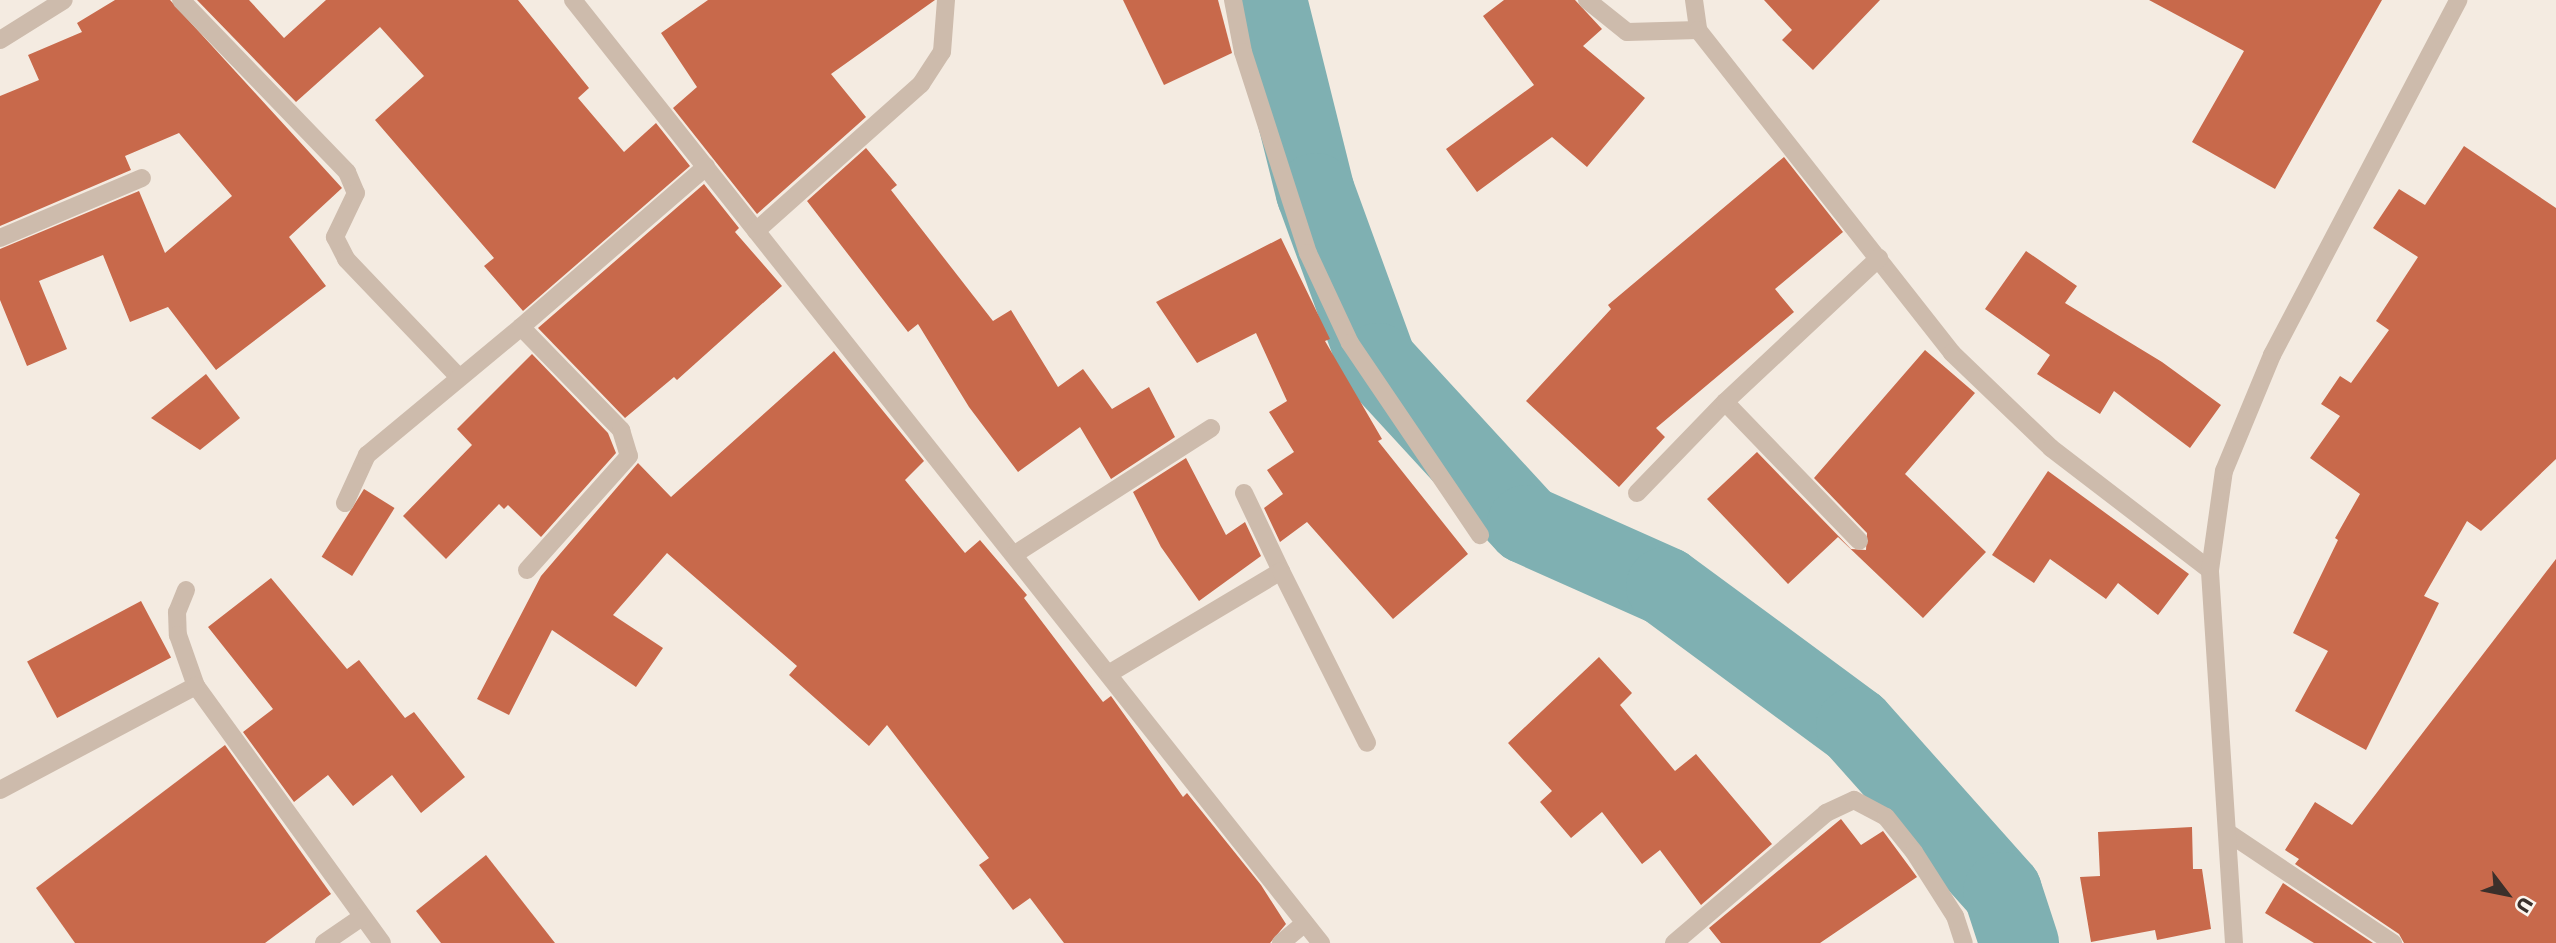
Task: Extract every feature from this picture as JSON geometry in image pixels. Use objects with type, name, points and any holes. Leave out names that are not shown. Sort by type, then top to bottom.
[{"type":"street","points":[[0,40],[64,0]]},
{"type":"street","points":[[181,0],[347,172],[356,193],[335,237],[346,259],[457,375]]},
{"type":"street","points":[[573,0],[1110,673],[1321,943]]},
{"type":"street","points":[[756,231],[921,84],[942,52],[946,0]]},
{"type":"street","points":[[1233,0],[1243,52],[1308,253],[1350,343],[1480,535]]},
{"type":"street","points":[[1587,0],[1627,32],[1698,30]]},
{"type":"street","points":[[1693,0],[1698,30],[1984,387],[2052,448],[2210,570]]},
{"type":"street","points":[[2234,943],[2210,570],[2224,471],[2272,355],[2458,0]]},
{"type":"street","points":[[345,503],[367,455],[457,375],[521,327],[706,167]]},
{"type":"street","points":[[0,238],[142,178]]},
{"type":"street","points":[[1637,493],[1725,402],[1879,258]]},
{"type":"street","points":[[521,327],[621,430],[629,456],[527,569]]},
{"type":"street","points":[[1725,402],[1859,541]]},
{"type":"street","points":[[1015,554],[1211,428]]},
{"type":"street","points":[[1244,493],[1367,743]]},
{"type":"street","points":[[1110,673],[1281,571]]},
{"type":"street","points":[[186,590],[177,612],[178,635],[196,686],[382,943]]},
{"type":"street","points":[[0,790],[196,686]]},
{"type":"street","points":[[1674,943],[1826,813],[1854,800],[1886,817],[1914,852],[1955,916],[1964,943]]},
{"type":"street","points":[[2227,832],[2393,943]]},
{"type":"street","points":[[324,943],[362,917]]},
{"type":"street","points":[[1281,943],[1305,923]]},
{"type":"building","points":[[115,0],[170,0],[342,188],[289,237],[326,286],[216,370],[168,307],[130,322],[103,255],[39,281],[67,349],[27,366],[0,300],[0,249],[139,191],[165,253],[232,196],[179,133],[125,156],[131,170],[0,226],[0,96],[39,80],[28,55],[82,32],[77,23]]},
{"type":"building","points":[[197,0],[249,0],[284,38],[326,0],[518,0],[589,88],[578,98],[624,152],[656,123],[690,166],[523,311],[484,266],[494,258],[375,120],[424,76],[380,27],[296,102]]},
{"type":"building","points":[[708,0],[935,0],[831,74],[866,117],[757,214],[673,108],[697,87],[661,33]]},
{"type":"building","points":[[1123,0],[1218,0],[1232,53],[1164,85]]},
{"type":"building","points":[[1504,0],[1575,0],[1602,29],[1583,46],[1645,98],[1587,167],[1552,137],[1477,192],[1446,149],[1534,85],[1483,16]]},
{"type":"building","points":[[1764,0],[1880,0],[1813,70],[1782,40],[1792,30]]},
{"type":"building","points":[[2149,0],[2382,0],[2275,189],[2192,142],[2244,51]]},
{"type":"building","points":[[2464,146],[2556,208],[2556,459],[2481,531],[2467,521],[2424,596],[2439,603],[2366,750],[2295,711],[2328,651],[2293,633],[2338,540],[2335,538],[2360,494],[2310,458],[2340,416],[2321,404],[2340,376],[2351,383],[2389,330],[2376,321],[2418,257],[2373,228],[2399,189],[2425,205]]},
{"type":"building","points":[[866,148],[897,185],[891,190],[993,321],[1011,310],[1058,387],[1083,369],[1112,409],[1149,387],[1175,437],[1111,479],[1080,427],[1018,472],[969,407],[918,324],[908,332],[807,201]]},
{"type":"building","points":[[1784,157],[1843,232],[1775,289],[1794,312],[1656,428],[1665,437],[1619,487],[1526,401],[1611,309],[1608,305]]},
{"type":"building","points":[[704,184],[739,228],[735,232],[782,286],[677,380],[674,377],[625,418],[538,328]]},
{"type":"building","points":[[1281,238],[1330,339],[1325,341],[1382,439],[1378,441],[1468,554],[1393,619],[1307,522],[1280,542],[1264,508],[1283,494],[1267,470],[1294,452],[1269,412],[1287,401],[1256,333],[1197,363],[1156,302]]},
{"type":"building","points":[[2026,251],[2077,286],[2065,303],[2162,362],[2221,405],[2190,448],[2114,391],[2100,414],[2037,374],[2050,355],[1985,309]]},
{"type":"building","points":[[1925,350],[1975,393],[1905,474],[1986,552],[1923,618],[1838,537],[1788,584],[1707,499],[1757,452],[1851,549],[1866,550],[1867,533],[1814,478]]},
{"type":"building","points":[[834,351],[924,461],[905,480],[965,553],[980,540],[1027,595],[1024,598],[1103,702],[1111,696],[1183,797],[1187,793],[1261,885],[1286,924],[1270,943],[1064,943],[1030,898],[1013,910],[979,865],[989,858],[887,725],[869,746],[789,675],[797,666],[667,553],[613,615],[663,648],[636,687],[552,630],[509,715],[477,699],[541,576],[638,463],[671,497]]},
{"type":"building","points":[[532,354],[608,433],[616,453],[541,537],[508,505],[504,509],[499,504],[446,559],[403,516],[472,445],[457,429]]},
{"type":"building","points":[[206,374],[240,418],[200,450],[151,418]]},
{"type":"building","points":[[1186,458],[1226,535],[1245,522],[1261,556],[1199,601],[1161,547],[1133,492]]},
{"type":"building","points":[[2048,471],[2189,574],[2158,615],[2118,583],[2106,599],[2050,559],[2034,583],[1992,555]]},
{"type":"building","points":[[364,489],[395,508],[352,576],[322,557]]},
{"type":"building","points":[[2556,559],[2556,943],[2404,943],[2399,934],[2295,864],[2299,859],[2285,850],[2315,802],[2352,825]]},
{"type":"building","points":[[271,578],[347,669],[359,660],[405,718],[414,712],[465,777],[421,813],[392,775],[353,806],[328,775],[294,802],[243,732],[273,709],[208,627]]},
{"type":"building","points":[[141,601],[171,658],[57,718],[27,662]]},
{"type":"building","points":[[1599,657],[1632,693],[1620,705],[1675,771],[1696,754],[1772,844],[1701,905],[1660,850],[1642,864],[1602,812],[1571,838],[1540,802],[1552,791],[1508,743]]},
{"type":"building","points":[[225,745],[331,894],[265,943],[75,943],[36,888]]},
{"type":"building","points":[[1841,819],[1861,845],[1883,831],[1917,877],[1820,943],[1721,943],[1709,928]]},
{"type":"building","points":[[2192,827],[2193,869],[2202,869],[2211,929],[2157,940],[2155,930],[2091,942],[2080,877],[2100,876],[2098,832]]},
{"type":"building","points":[[486,855],[555,943],[441,943],[416,911]]},
{"type":"building","points":[[2283,883],[2373,943],[2314,943],[2265,913]]},
{"type":"waterway","points":[[1267,0],[1315,192],[1377,362],[1526,524],[1665,586],[1855,726],[2002,891],[2019,943]]}]
